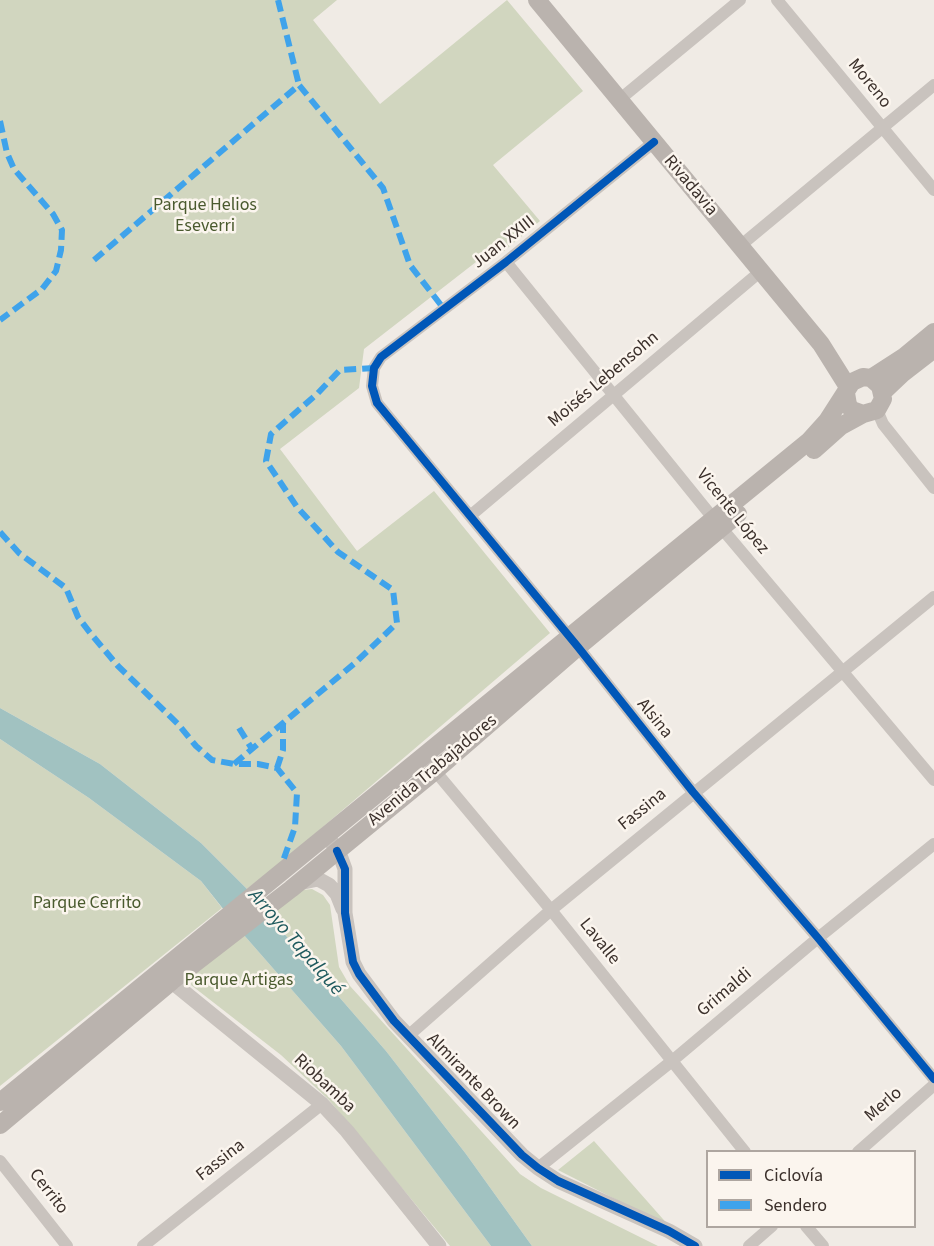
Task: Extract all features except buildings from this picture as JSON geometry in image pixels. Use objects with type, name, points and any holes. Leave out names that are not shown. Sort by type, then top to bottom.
[{"type":"main road","name":"Rivadavia","points":[[537,0],[821,344],[844,365],[867,377]]},
{"type":"main road","points":[[867,377],[880,386],[874,406],[852,410],[848,405],[847,390],[857,378],[867,377],[905,356],[934,332]]},
{"type":"main road","name":"Rivadavia","points":[[821,344],[847,390]]},
{"type":"main road","name":"Avenida Trabajadores","points":[[0,1125],[327,834],[423,756],[573,642],[717,523],[841,426],[874,406],[902,374],[934,349]]},
{"type":"main road","name":"Avenida Trabajadores","points":[[717,523],[808,441],[827,421],[847,390]]},
{"type":"main road","name":"Avenida Trabajadores","points":[[196,951],[295,886],[435,771],[573,642]]},
{"type":"main road","name":"Avenida Trabajadores","points":[[0,1102],[166,977]]},
{"type":"street","points":[[619,100],[740,0]]},
{"type":"street","name":"Moreno","points":[[777,0],[934,190]]},
{"type":"street","points":[[740,246],[934,85]]},
{"type":"street","name":"Juan XXIII","points":[[374,368],[381,357],[506,262],[654,142]]},
{"type":"street","name":"Vicente López","points":[[506,262],[717,523],[934,780]]},
{"type":"street","name":"Moisés Lebensohn","points":[[470,516],[761,271]]},
{"type":"street","name":"Alsina","points":[[374,368],[372,386],[377,403],[693,792],[818,938],[934,1079]]},
{"type":"street","points":[[874,406],[883,424],[934,488]]},
{"type":"street","name":"Fassina","points":[[408,1036],[550,910],[934,597]]},
{"type":"street","name":"Lavalle","points":[[423,756],[743,1150]]},
{"type":"street","name":"Almirante Brown","points":[[327,834],[345,869],[345,913],[353,962],[359,974],[394,1021],[522,1155],[538,1168],[558,1181],[669,1231],[695,1246]]},
{"type":"street","name":"Grimaldi","points":[[538,1168],[672,1061],[934,844]]},
{"type":"street","points":[[295,886],[318,879],[329,885],[337,894],[345,913]]},
{"type":"street","name":"Riobamba","points":[[166,977],[322,1104],[440,1246]]},
{"type":"street","name":"Merlo","points":[[860,1150],[934,1085]]},
{"type":"street","name":"Fassina","points":[[143,1246],[322,1104]]},
{"type":"street","name":"Cerrito","points":[[0,1161],[67,1246]]},
{"type":"street","points":[[749,1246],[771,1228]]},
{"type":"street","points":[[807,1228],[823,1246]]},
{"type":"green space","name":"Parque Helios Eseverri","points":[[0,0],[337,0],[313,20],[380,104],[507,0],[583,91],[493,165],[540,221],[504,251],[494,248],[364,349],[359,388],[280,449],[357,551],[434,491],[550,633],[283,861],[247,889],[201,843],[100,764],[0,708]]},
{"type":"green space","name":"Parque Cerrito","points":[[0,739],[89,798],[201,881],[222,908],[0,1086]]},
{"type":"green space","name":"Parque Artigas","points":[[312,889],[323,895],[330,905],[339,967],[350,986],[520,1174],[541,1188],[658,1246],[532,1246],[466,1154],[386,1051],[268,915],[303,890]]},
{"type":"green space","name":"Parque Artigas","points":[[243,934],[341,1046],[491,1246],[450,1246],[329,1100],[281,1055],[191,985],[192,973]]},
{"type":"green space","points":[[594,1141],[670,1227],[558,1170]]},
{"type":"water","points":[[0,708],[100,764],[201,843],[247,889],[386,1051],[466,1154],[532,1246],[491,1246],[341,1046],[243,934],[201,881],[89,798],[0,739]]},
{"type":"marked path","points":[[278,0],[299,85]]},
{"type":"marked path","points":[[94,260],[299,85],[383,188],[410,265],[444,309]]},
{"type":"marked path","points":[[0,121],[7,153],[14,169],[53,214],[62,230],[61,250],[56,271],[42,289],[0,320]]},
{"type":"marked path","points":[[277,768],[283,750],[283,723],[355,663],[397,623],[393,590],[338,552],[297,507],[266,461],[271,434],[317,394],[340,370],[374,368]]},
{"type":"marked path","points":[[0,532],[19,553],[66,588],[78,617],[118,666],[212,760],[277,768],[297,793],[295,827],[283,861]]},
{"type":"marked path","points":[[234,764],[283,723]]},
{"type":"marked path","points":[[239,728],[252,749]]},
{"type":"cycle path","points":[[654,142],[506,262],[381,357],[374,368],[372,386],[377,403],[578,647],[693,792],[818,938],[934,1079]]},
{"type":"cycle path","points":[[337,851],[345,869],[345,913],[353,962],[359,974],[394,1021],[522,1155],[538,1168],[558,1181],[669,1231],[695,1246]]},
{"type":"water label","name":"Arroyo Tapalqué","points":[[295,943]]}]
